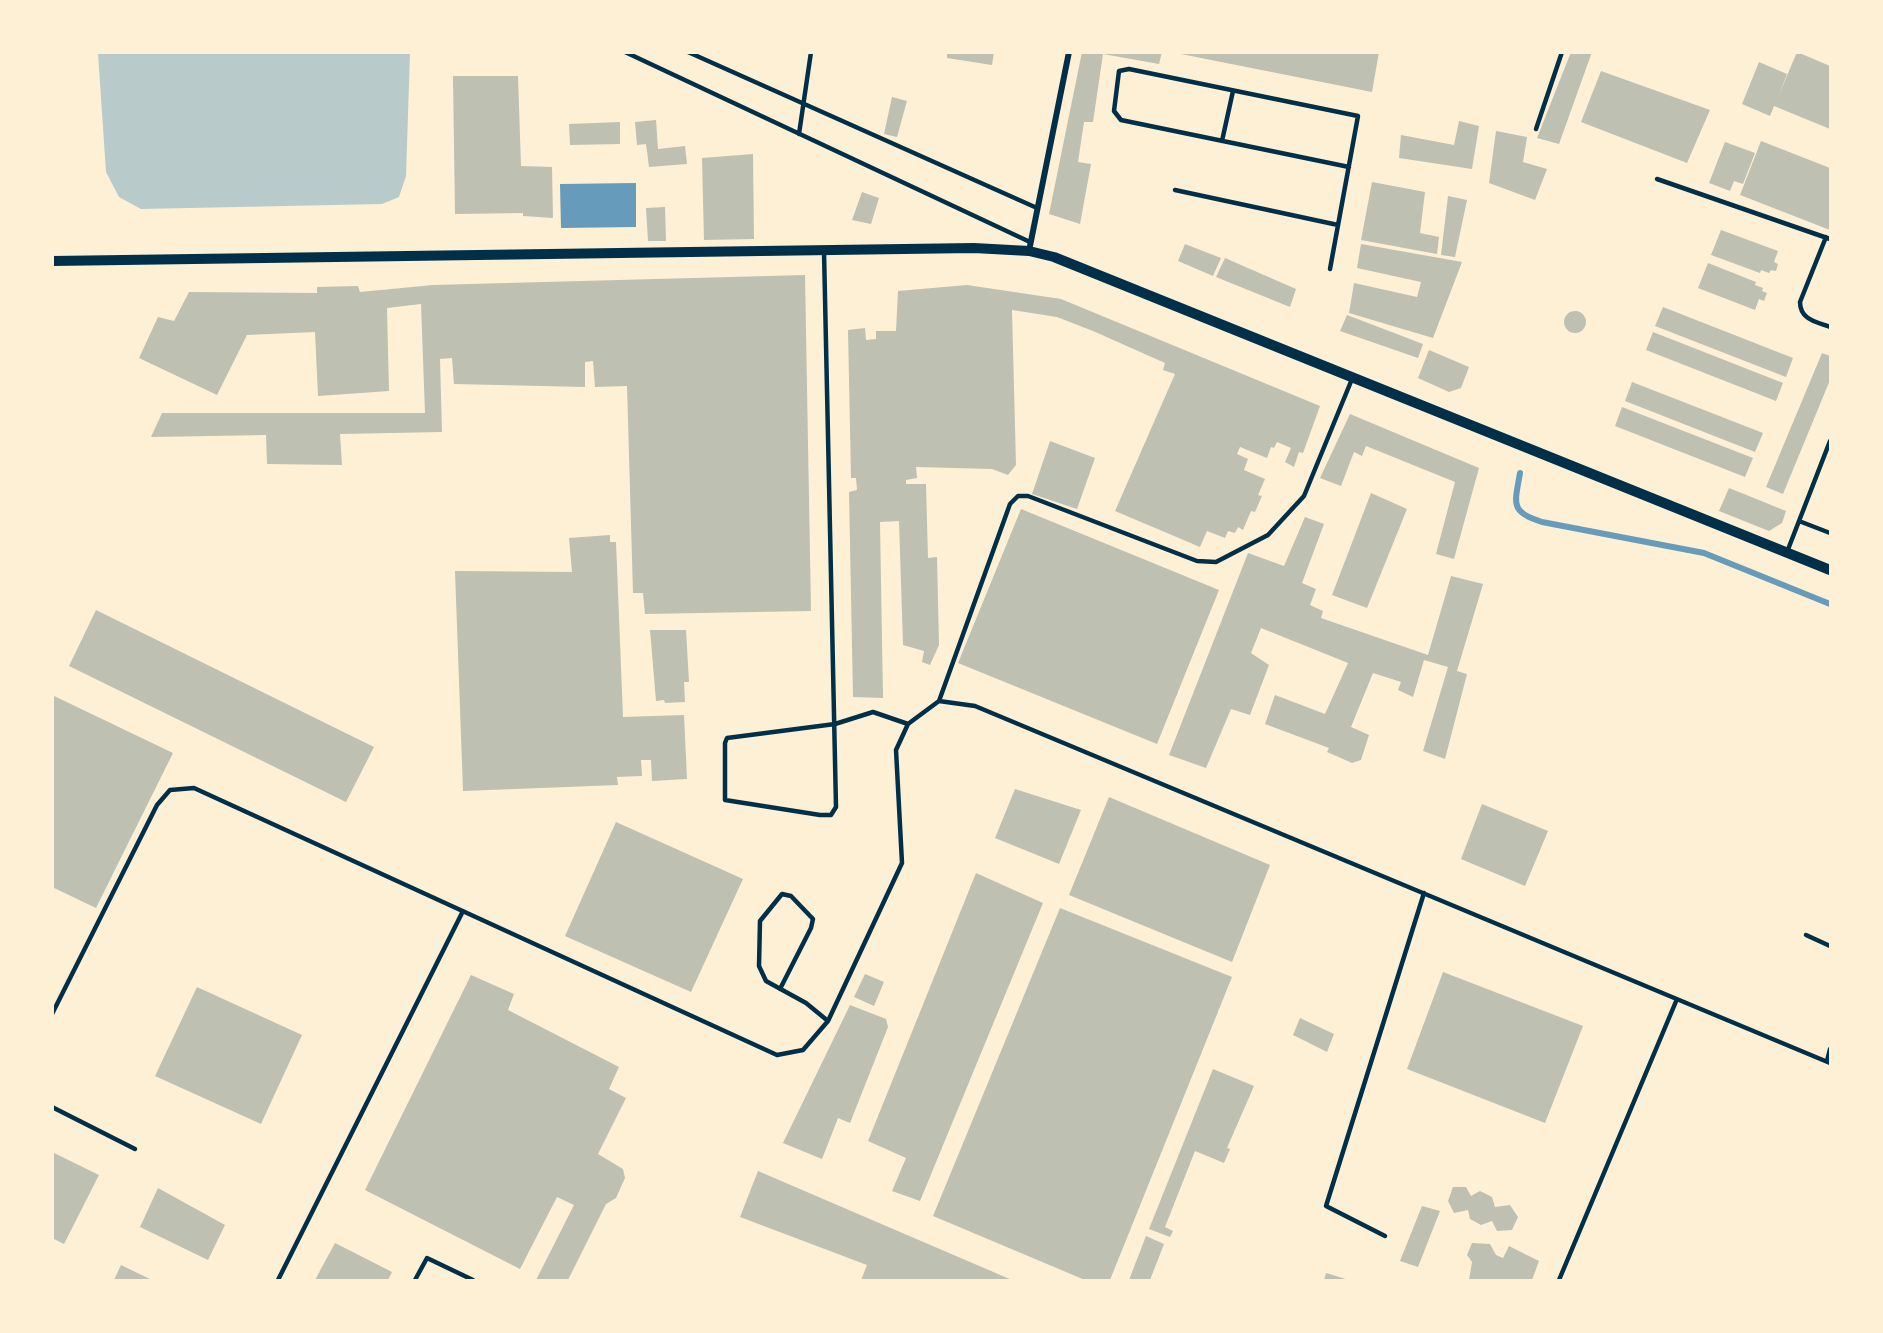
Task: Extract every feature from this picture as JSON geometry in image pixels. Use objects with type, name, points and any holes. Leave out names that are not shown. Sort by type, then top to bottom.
[{"type":"street","points":[[1029,247],[1069,52]]},
{"type":"street","points":[[52,261],[1029,247],[1830,570]]},
{"type":"lane","points":[[625,52],[1029,247]]},
{"type":"lane","points":[[688,52],[1037,208]]},
{"type":"lane","points":[[799,134],[811,52]]},
{"type":"lane","points":[[1536,129],[1562,52]]},
{"type":"lane","points":[[1330,269],[1358,117],[1129,69],[1119,71],[1113,111],[1121,120],[1348,167]]},
{"type":"lane","points":[[1222,141],[1233,91]]},
{"type":"lane","points":[[1657,179],[1828,238],[1800,302],[1800,310],[1805,317],[1830,327]]},
{"type":"lane","points":[[1175,190],[1338,225]]},
{"type":"lane","points":[[824,251],[835,724],[836,807],[831,815],[820,815],[725,800],[725,743],[727,738],[835,724],[873,712],[908,724]]},
{"type":"lane","points":[[52,1014],[157,805],[170,790],[194,788],[777,1055],[803,1050],[828,1021],[902,864],[896,750],[908,724],[939,701],[1010,504],[1018,496],[1028,496],[1197,561],[1216,562],[1268,535],[1304,496],[1352,378]]},
{"type":"lane","points":[[1787,552],[1830,441]]},
{"type":"lane","points":[[1799,520],[1830,533]]},
{"type":"lane","points":[[939,701],[975,706],[1829,1062],[1830,1049]]},
{"type":"lane","points":[[1385,1236],[1326,1206],[1424,893]]},
{"type":"lane","points":[[780,989],[811,928],[813,919],[791,896],[782,894],[759,921],[759,966],[766,981],[780,989],[807,1003],[828,1021]]},
{"type":"lane","points":[[278,1281],[463,911]]},
{"type":"lane","points":[[1806,935],[1830,946]]},
{"type":"lane","points":[[1559,1281],[1677,999]]},
{"type":"lane","points":[[52,1107],[135,1149]]},
{"type":"lane","points":[[415,1281],[427,1258],[474,1281]]},
{"type":"shaded area","points":[[98,53],[410,53],[406,176],[399,197],[382,204],[141,209],[119,197],[106,172]]},
{"type":"water","points":[[636,183],[636,227],[561,228],[560,184]]},
{"type":"building","points":[[947,52],[994,52],[992,65],[947,58]]},
{"type":"building","points":[[1082,52],[1162,52],[1159,64],[1103,54],[1093,122],[1084,122],[1078,162],[1091,164],[1080,224],[1049,214]]},
{"type":"building","points":[[1171,52],[1379,52],[1372,92]]},
{"type":"building","points":[[1571,52],[1592,52],[1559,144],[1537,138]]},
{"type":"building","points":[[1797,52],[1830,66],[1830,129],[1774,106],[1770,116],[1742,104],[1759,62],[1787,74],[1778,97]]},
{"type":"building","points":[[1601,71],[1710,110],[1687,163],[1581,122]]},
{"type":"building","points":[[453,76],[518,76],[521,166],[552,167],[553,218],[523,216],[523,213],[455,214]]},
{"type":"building","points":[[892,97],[907,101],[897,137],[884,134]]},
{"type":"building","points":[[656,120],[658,149],[685,146],[687,164],[649,167],[646,144],[637,145],[635,122]]},
{"type":"building","points":[[1459,121],[1479,126],[1472,169],[1399,158],[1401,135],[1454,145]]},
{"type":"building","points":[[620,122],[620,144],[570,145],[569,124]]},
{"type":"building","points":[[1496,131],[1527,137],[1523,162],[1547,169],[1535,200],[1489,183]]},
{"type":"building","points":[[1761,141],[1830,168],[1830,230],[1740,195]]},
{"type":"building","points":[[1725,142],[1755,153],[1743,184],[1734,181],[1730,191],[1709,183]]},
{"type":"building","points":[[753,154],[754,239],[704,240],[702,158]]},
{"type":"building","points":[[1372,182],[1425,192],[1420,233],[1439,237],[1437,254],[1361,240]]},
{"type":"building","points":[[862,192],[879,198],[871,224],[852,220]]},
{"type":"building","points":[[1448,196],[1467,200],[1455,257],[1441,255]]},
{"type":"building","points":[[665,207],[666,241],[648,241],[646,208]]},
{"type":"building","points":[[1721,230],[1778,251],[1774,262],[1778,264],[1776,271],[1771,270],[1769,273],[1761,270],[1760,273],[1711,255]]},
{"type":"building","points":[[1185,244],[1221,258],[1213,276],[1178,261]]},
{"type":"building","points":[[1361,244],[1462,262],[1433,338],[1349,313],[1354,283],[1417,297],[1421,282],[1357,268]]},
{"type":"building","points":[[1225,258],[1296,289],[1290,307],[1216,277]]},
{"type":"building","points":[[1708,263],[1756,282],[1755,285],[1763,288],[1762,291],[1767,293],[1764,301],[1759,299],[1755,310],[1698,288]]},
{"type":"building","points":[[805,275],[811,611],[645,614],[643,593],[633,593],[627,386],[595,387],[593,361],[585,362],[585,387],[454,384],[452,358],[440,359],[442,432],[340,434],[342,465],[267,464],[266,435],[151,437],[162,413],[425,413],[421,304],[387,308],[389,391],[318,396],[315,332],[247,335],[217,395],[139,358],[158,317],[174,321],[189,292],[317,293],[317,287],[358,286],[360,292],[433,285]]},
{"type":"building","points":[[967,285],[1061,299],[1320,406],[1303,453],[1299,452],[1294,467],[1285,462],[1291,448],[1277,442],[1274,448],[1271,447],[1267,458],[1240,447],[1237,454],[1248,459],[1244,470],[1265,479],[1258,495],[1262,496],[1255,512],[1251,511],[1243,530],[1238,527],[1235,533],[1228,531],[1225,538],[1207,531],[1200,547],[1115,511],[1175,374],[1163,370],[1165,363],[1093,331],[1057,317],[1012,310],[1016,465],[1008,475],[992,469],[916,467],[917,478],[906,480],[906,484],[926,484],[928,558],[937,557],[939,645],[930,665],[922,662],[924,651],[903,645],[899,521],[880,522],[883,698],[853,697],[849,492],[857,490],[856,478],[851,478],[848,330],[865,328],[866,340],[876,339],[876,331],[896,331],[898,291]]},
{"type":"building","points":[[1663,307],[1793,358],[1786,377],[1655,326]]},
{"type":"building","points":[[1575,311],[1583,314],[1586,322],[1583,330],[1575,333],[1567,330],[1564,322],[1567,314]]},
{"type":"building","points":[[1347,315],[1423,344],[1418,358],[1340,331]]},
{"type":"building","points":[[1653,332],[1783,383],[1776,401],[1646,350]]},
{"type":"building","points":[[1429,350],[1469,367],[1461,388],[1449,392],[1418,378]]},
{"type":"building","points":[[1822,353],[1830,356],[1830,380],[1783,494],[1766,487]]},
{"type":"building","points":[[1632,382],[1763,433],[1755,452],[1625,401]]},
{"type":"building","points":[[1622,407],[1753,458],[1745,477],[1615,426]]},
{"type":"building","points":[[1350,414],[1479,468],[1454,559],[1436,554],[1455,482],[1366,446],[1362,456],[1354,452],[1341,486],[1320,478]]},
{"type":"building","points":[[1050,441],[1095,458],[1077,509],[1032,494]]},
{"type":"building","points":[[1729,488],[1786,511],[1782,523],[1769,531],[1719,511]]},
{"type":"building","points":[[1371,493],[1407,509],[1367,608],[1332,595]]},
{"type":"building","points":[[1021,509],[1219,590],[1157,744],[958,663]]},
{"type":"building","points":[[1305,517],[1324,524],[1302,583],[1316,589],[1310,605],[1323,611],[1321,618],[1428,655],[1451,576],[1483,584],[1457,671],[1467,674],[1445,759],[1423,751],[1448,667],[1424,660],[1413,697],[1398,690],[1401,682],[1373,673],[1351,727],[1369,735],[1361,760],[1352,763],[1327,752],[1329,748],[1265,724],[1275,695],[1325,714],[1348,663],[1261,628],[1251,653],[1269,665],[1250,715],[1231,709],[1206,768],[1169,755],[1248,553],[1284,566]]},
{"type":"building","points":[[610,535],[610,542],[616,542],[623,717],[684,715],[687,779],[652,781],[651,760],[641,760],[642,776],[617,777],[618,785],[463,791],[455,571],[572,572],[569,538]]},
{"type":"building","points":[[96,610],[374,747],[346,802],[69,666]]},
{"type":"building","points":[[650,630],[686,630],[689,682],[684,682],[685,702],[656,701]]},
{"type":"building","points":[[52,695],[173,753],[96,908],[52,887]]},
{"type":"building","points":[[1015,789],[1081,810],[1059,864],[995,838]]},
{"type":"building","points":[[1109,797],[1270,865],[1232,962],[1069,895]]},
{"type":"building","points":[[1482,804],[1548,831],[1525,886],[1461,859]]},
{"type":"building","points":[[616,822],[743,879],[691,992],[565,936]]},
{"type":"building","points":[[976,873],[1043,903],[920,1201],[892,1191],[906,1158],[868,1141]]},
{"type":"building","points":[[1060,908],[1232,977],[1110,1280],[1085,1280],[933,1216]]},
{"type":"building","points":[[1443,972],[1583,1026],[1545,1123],[1407,1069]]},
{"type":"building","points":[[865,974],[884,982],[874,1006],[854,997]]},
{"type":"building","points":[[471,975],[514,994],[508,1010],[619,1067],[609,1089],[626,1098],[598,1154],[623,1169],[625,1178],[616,1198],[606,1204],[568,1280],[536,1280],[574,1205],[557,1197],[520,1269],[365,1190]]},
{"type":"building","points":[[197,987],[302,1035],[261,1124],[155,1076]]},
{"type":"building","points":[[850,1005],[886,1019],[888,1027],[850,1123],[838,1118],[822,1159],[783,1143]]},
{"type":"building","points":[[1300,1018],[1334,1034],[1327,1052],[1293,1035]]},
{"type":"building","points":[[1213,1069],[1254,1086],[1227,1148],[1230,1149],[1224,1163],[1195,1151],[1165,1227],[1173,1231],[1170,1237],[1149,1229]]},
{"type":"building","points":[[52,1152],[99,1175],[64,1244],[52,1238]]},
{"type":"building","points":[[758,1171],[1012,1280],[861,1280],[867,1265],[740,1217]]},
{"type":"building","points":[[1453,1187],[1466,1187],[1471,1196],[1480,1191],[1492,1197],[1495,1207],[1510,1205],[1518,1217],[1512,1230],[1497,1231],[1492,1221],[1481,1225],[1470,1219],[1468,1210],[1454,1213],[1448,1201]]},
{"type":"building","points":[[158,1188],[225,1225],[208,1260],[140,1227]]},
{"type":"building","points":[[1422,1206],[1440,1211],[1418,1267],[1400,1261]]},
{"type":"building","points":[[1146,1236],[1164,1244],[1150,1280],[1129,1280]]},
{"type":"building","points":[[335,1243],[392,1272],[388,1280],[315,1280]]},
{"type":"building","points":[[1472,1243],[1490,1244],[1496,1255],[1503,1258],[1509,1246],[1539,1261],[1532,1280],[1469,1280],[1472,1262],[1467,1255]]},
{"type":"building","points":[[121,1265],[152,1280],[114,1280]]},
{"type":"building","points":[[1326,1273],[1349,1280],[1324,1280]]},
{"type":"waterway","points":[[1520,473],[1517,505],[1519,510],[1531,518],[1704,553],[1830,604]]}]
